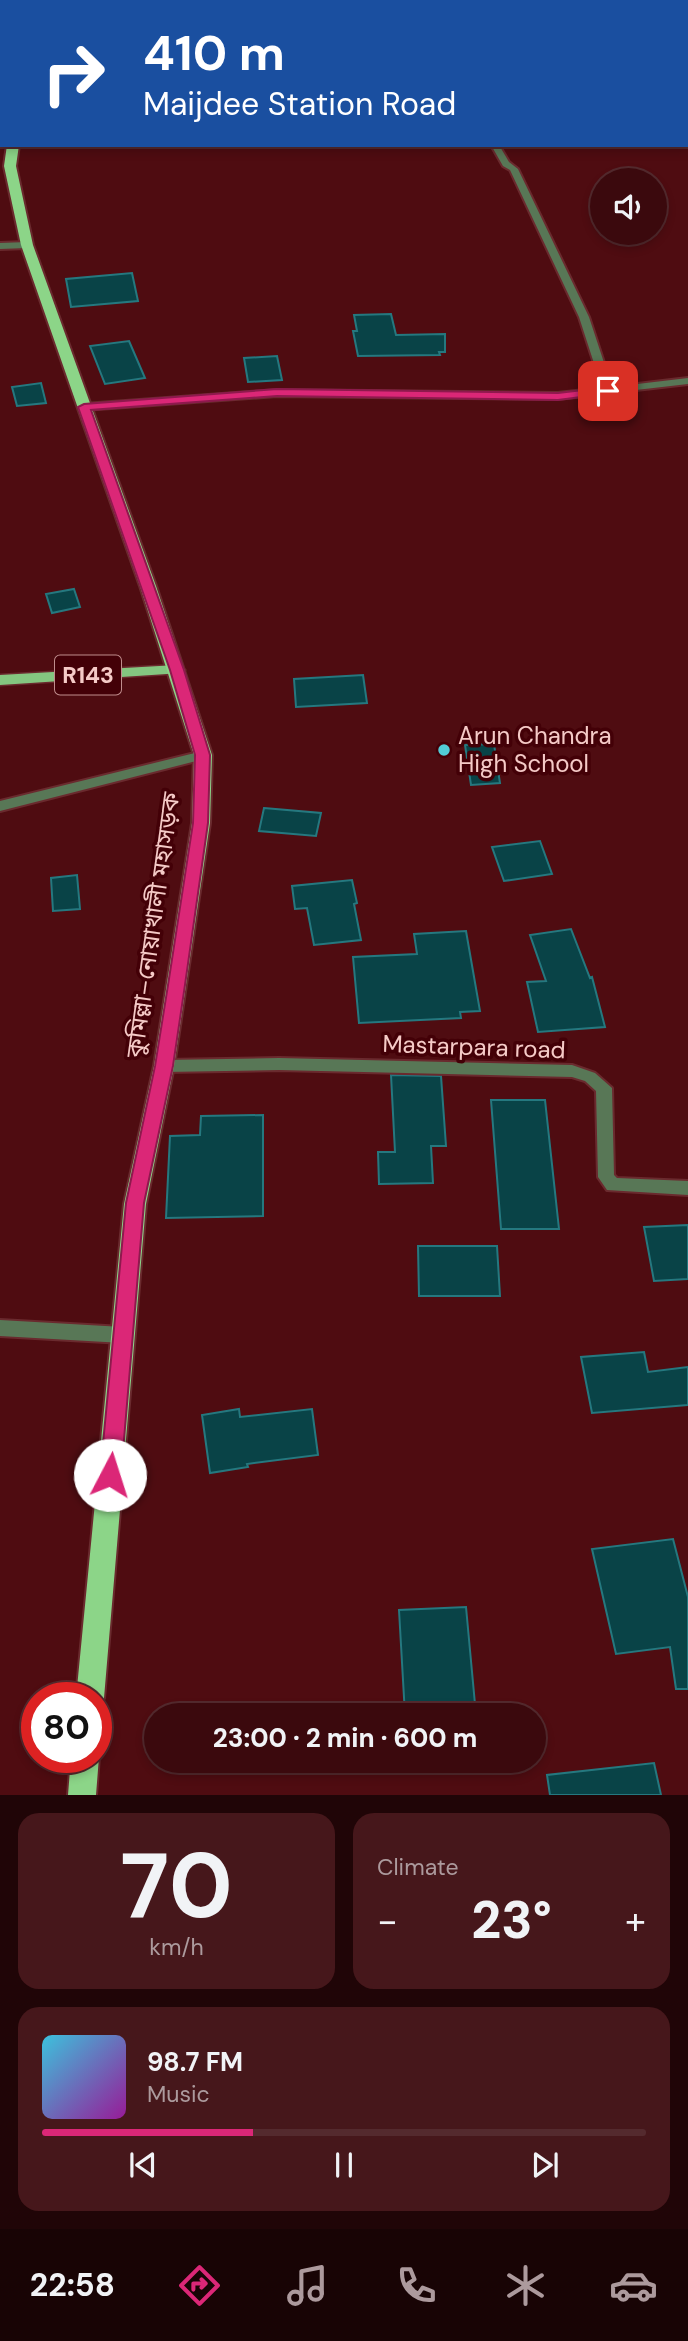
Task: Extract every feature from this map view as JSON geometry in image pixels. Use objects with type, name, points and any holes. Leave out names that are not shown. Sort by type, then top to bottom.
[{"type":"highway","name":"কুমিল্লা–নোয়াখালী মহাসড়ক","points":[[13,147],[10,166],[27,245],[177,670],[203,755],[201,823],[164,1066],[135,1203],[91,1682]]},
{"type":"highway","points":[[82,1795],[84,1773]]},
{"type":"main road","name":"R143","points":[[0,680],[177,670]]},
{"type":"street","points":[[496,147],[506,164],[514,169],[584,317],[608,391]]},
{"type":"street","points":[[0,246],[27,245]]},
{"type":"street","points":[[84,407],[277,393],[558,396],[688,381]]},
{"type":"street","points":[[0,806],[203,755]]},
{"type":"street","name":"Mastarpara road","points":[[164,1066],[279,1064],[572,1071],[590,1077],[604,1088],[606,1177],[613,1185],[688,1188]]},
{"type":"street","points":[[0,1328],[123,1335]]},
{"type":"building","points":[[132,273],[138,301],[71,307],[66,279]]},
{"type":"building","points":[[391,314],[396,335],[445,334],[445,352],[439,352],[440,355],[358,356],[353,331],[357,331],[354,315]]},
{"type":"building","points":[[129,341],[145,378],[105,384],[90,346]]},
{"type":"building","points":[[277,356],[282,380],[248,382],[244,358]]},
{"type":"building","points":[[41,383],[46,403],[17,406],[12,387]]},
{"type":"building","points":[[74,589],[80,607],[52,613],[46,594]]},
{"type":"building","points":[[363,675],[367,703],[296,707],[294,679]]},
{"type":"building","points":[[494,744],[500,783],[471,785],[465,745]]},
{"type":"building","points":[[264,808],[321,813],[316,836],[259,831]]},
{"type":"building","points":[[540,841],[552,874],[504,881],[492,847]]},
{"type":"building","points":[[77,875],[80,909],[53,911],[51,878]]},
{"type":"building","points":[[352,880],[361,940],[314,945],[307,908],[295,909],[292,886]]},
{"type":"building","points":[[571,929],[590,978],[592,977],[605,1027],[538,1032],[527,982],[546,981],[530,935]]},
{"type":"building","points":[[466,931],[480,1011],[460,1012],[461,1018],[359,1023],[353,957],[417,954],[414,934]]},
{"type":"building","points":[[391,1075],[441,1076],[446,1146],[431,1146],[433,1183],[379,1184],[378,1152],[395,1152]]},
{"type":"building","points":[[491,1100],[545,1100],[559,1229],[501,1229]]},
{"type":"building","points":[[263,1115],[263,1216],[166,1218],[170,1136],[200,1135],[201,1116]]},
{"type":"building","points":[[688,1225],[688,1279],[654,1281],[644,1227]]},
{"type":"building","points":[[418,1246],[497,1246],[500,1296],[419,1296]]},
{"type":"building","points":[[644,1352],[648,1372],[688,1367],[688,1405],[592,1413],[581,1357]]},
{"type":"building","points":[[239,1409],[240,1417],[312,1409],[318,1455],[247,1464],[248,1467],[210,1473],[202,1415]]},
{"type":"building","points":[[673,1539],[688,1597],[688,1689],[676,1689],[670,1647],[616,1654],[592,1549]]},
{"type":"building","points":[[466,1607],[475,1703],[404,1703],[399,1610]]},
{"type":"building","points":[[654,1763],[661,1795],[550,1795],[547,1775]]},
{"type":"place","name":"Arun Chandra High School","points":[[444,750]]},
{"type":"route","points":[[110,1475],[135,1203],[164,1066],[201,823],[203,755],[177,670],[84,407],[277,393],[558,396],[608,391]]}]
